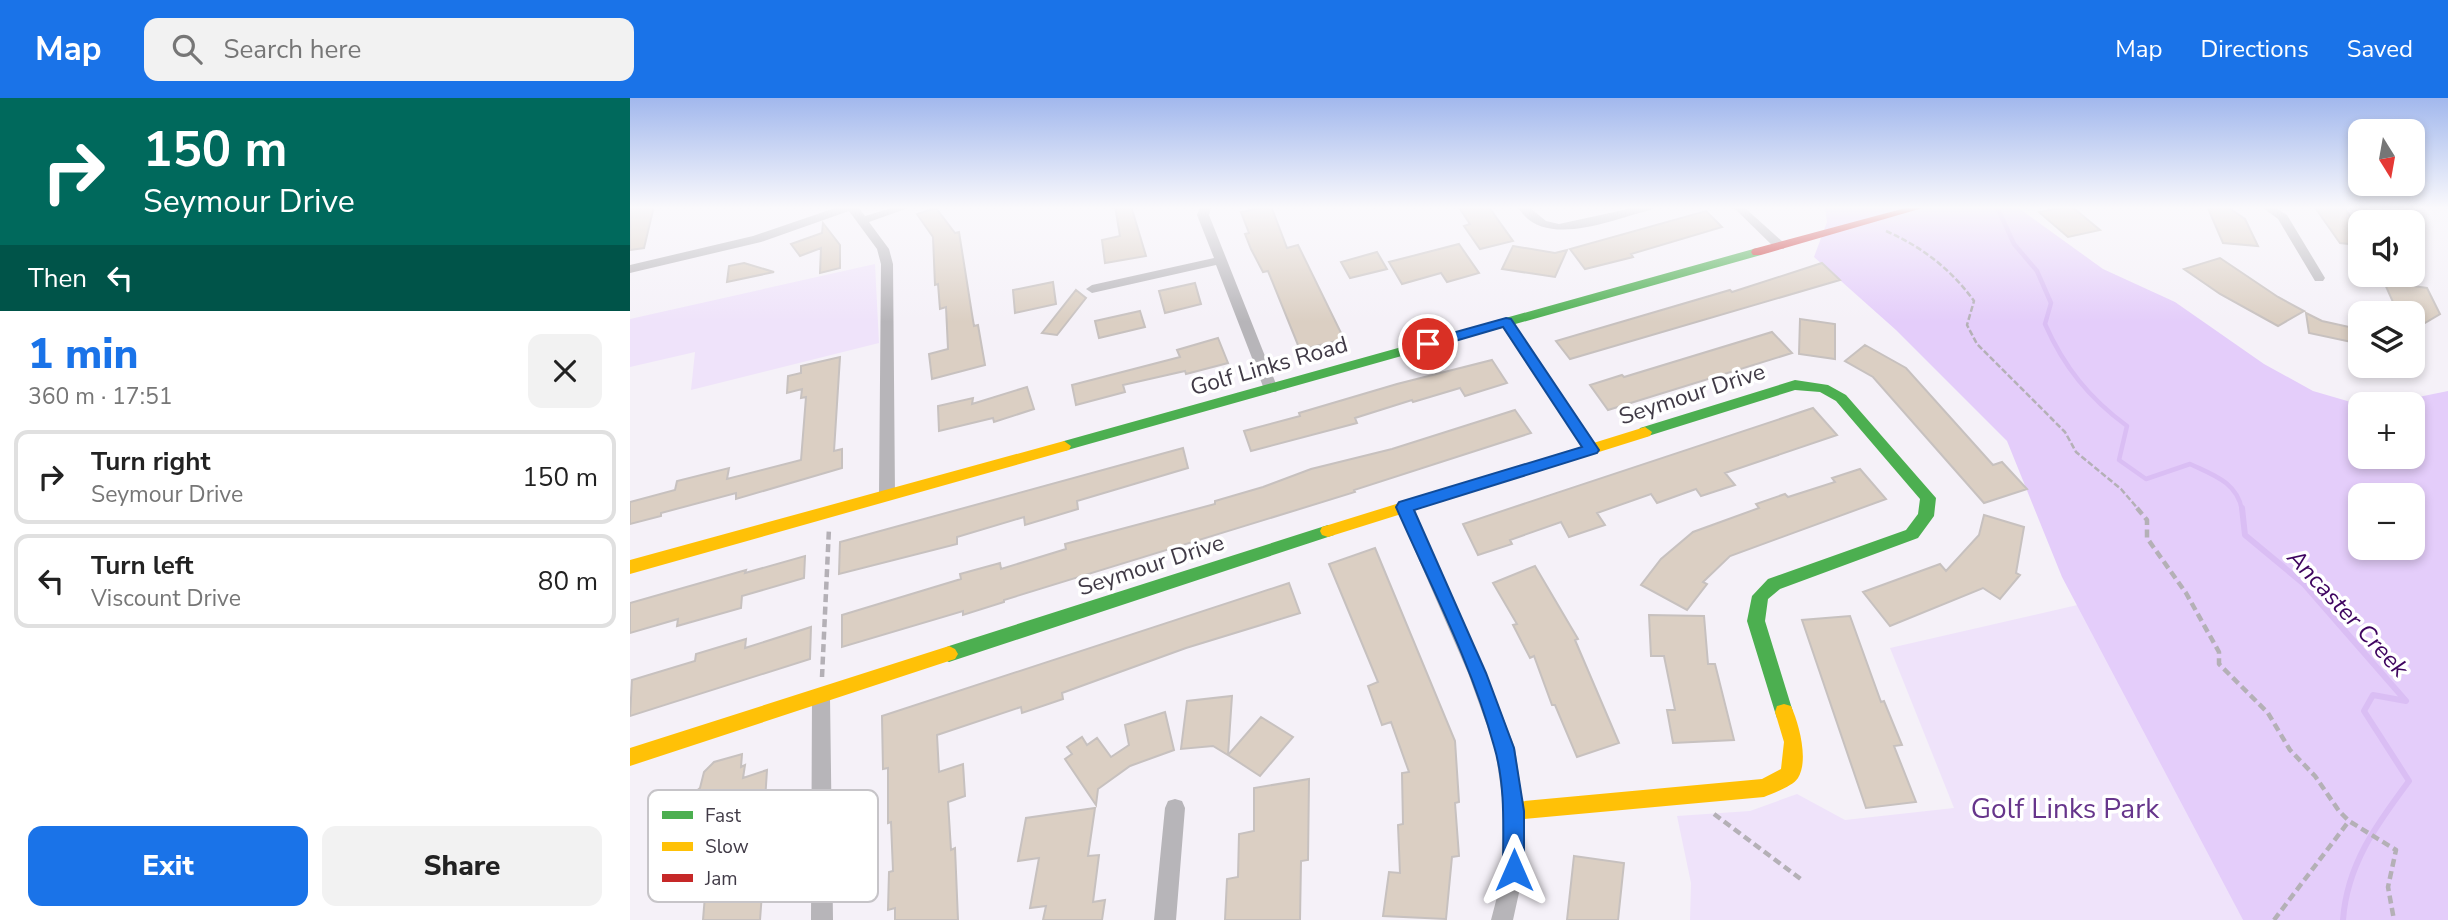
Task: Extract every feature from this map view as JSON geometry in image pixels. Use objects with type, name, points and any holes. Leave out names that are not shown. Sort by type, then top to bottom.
[{"type":"street","points":[[630,269],[730,245]]},
{"type":"street","points":[[881,245],[887,264],[887,495]]},
{"type":"street","points":[[1216,245],[1271,389]]},
{"type":"street","points":[[2300,245],[2319,278]]},
{"type":"street","name":"Golf Links Road","points":[[630,567],[1780,246]]},
{"type":"street","points":[[1092,289],[1222,260]]},
{"type":"street","points":[[1506,322],[1592,450]]},
{"type":"street","name":"Seymour Drive","points":[[630,757],[1404,507],[1795,385],[1823,388],[1841,398],[1928,498],[1926,516],[1912,534],[1774,584],[1760,596],[1756,621],[1793,742],[1790,775],[1764,788],[1691,797],[1514,811]]},
{"type":"street","points":[[1404,507],[1477,673],[1505,748],[1514,811],[1514,870],[1502,920]]},
{"type":"street","points":[[821,697],[821,790]]},
{"type":"street","points":[[1164,920],[1174,808]]},
{"type":"street","points":[[822,902],[822,920]]},
{"type":"path","points":[[1915,245],[1959,278],[1974,302],[1967,325],[1977,344],[2066,432],[2076,452],[2121,489],[2147,520],[2147,538],[2186,593],[2218,652],[2219,664],[2267,713],[2290,750],[2315,776],[2339,811],[2349,821],[2396,850],[2388,887],[2394,920]]},
{"type":"path","points":[[821,697],[830,512]]},
{"type":"path","points":[[1691,797],[1802,880]]},
{"type":"path","points":[[2274,920],[2349,821]]},
{"type":"green space","points":[[875,264],[879,343],[691,390],[695,352],[630,367],[630,319]]},
{"type":"green space","name":"Golf Links Park","points":[[2086,603],[2243,920],[1690,920],[1691,883],[1677,816],[1750,811],[1797,794],[1845,820],[1954,808],[1890,648]]},
{"type":"shaded area","points":[[1818,245],[2070,245],[2103,269],[2175,302],[2264,364],[2313,391],[2348,401],[2348,469],[2425,469],[2425,396],[2448,391],[2448,920],[2243,920],[2062,577],[2007,441],[1896,330],[1814,257]]},
{"type":"building","points":[[630,245],[645,245],[644,248],[630,250]]},
{"type":"building","points":[[792,245],[840,245],[840,268],[820,273],[821,248],[800,256]]},
{"type":"building","points":[[933,245],[961,245],[974,326],[978,325],[985,365],[932,379],[929,354],[948,349],[946,307],[940,309],[938,284],[935,285]]},
{"type":"building","points":[[1103,245],[1143,245],[1146,256],[1105,263]]},
{"type":"building","points":[[1250,245],[1286,245],[1287,248],[1298,245],[1344,339],[1300,350],[1268,271],[1263,272]]},
{"type":"building","points":[[1460,245],[1479,273],[1447,282],[1441,273],[1402,284],[1389,262]]},
{"type":"building","points":[[1477,245],[1495,245],[1480,249]]},
{"type":"building","points":[[1583,245],[1660,245],[1631,254],[1633,257],[1585,269],[1570,249]]},
{"type":"building","points":[[1513,246],[1555,253],[1567,250],[1555,277],[1502,269]]},
{"type":"building","points":[[1377,252],[1387,269],[1350,278],[1341,262]]},
{"type":"building","points":[[2220,258],[2304,311],[2278,326],[2220,294],[2184,269]]},
{"type":"building","points":[[744,263],[774,272],[727,282],[729,266]]},
{"type":"building","points":[[1822,263],[1840,280],[1570,359],[1556,341],[1730,290],[1732,292]]},
{"type":"building","points":[[1053,282],[1056,304],[1015,313],[1013,290]]},
{"type":"building","points":[[1195,283],[1201,304],[1165,313],[1159,291]]},
{"type":"building","points":[[2386,287],[2427,288],[2440,314],[2425,323],[2425,301],[2393,301]]},
{"type":"building","points":[[1076,290],[1086,298],[1057,335],[1042,333]]},
{"type":"building","points":[[1140,311],[1145,327],[1099,338],[1095,321]]},
{"type":"building","points":[[2306,313],[2322,321],[2348,327],[2348,341],[2309,333]]},
{"type":"building","points":[[1800,319],[1835,324],[1835,359],[1799,354]]},
{"type":"building","points":[[1772,332],[1792,353],[1608,410],[1590,385],[1622,375],[1624,377]]},
{"type":"building","points":[[1218,338],[1228,363],[1186,374],[1185,371],[1123,385],[1125,392],[1076,405],[1072,385],[1180,357],[1177,350]]},
{"type":"building","points":[[1865,345],[1906,368],[1993,465],[2002,462],[2027,489],[1984,503],[1873,377],[1845,361]]},
{"type":"building","points":[[840,357],[834,451],[842,449],[842,468],[736,499],[736,493],[630,524],[630,502],[675,490],[677,481],[729,468],[727,479],[801,460],[806,397],[801,398],[802,389],[787,393],[788,376],[801,373],[801,366]]},
{"type":"building","points":[[1492,360],[1507,383],[1465,396],[1460,388],[1413,402],[1412,400],[1355,418],[1357,423],[1251,451],[1244,431],[1300,416],[1299,413],[1397,384]]},
{"type":"building","points":[[1027,387],[1034,409],[994,422],[993,418],[939,431],[938,406],[973,398],[972,404]]},
{"type":"building","points":[[1813,408],[1837,435],[1725,473],[1735,485],[1701,496],[1696,489],[1657,503],[1651,494],[1597,513],[1605,525],[1569,537],[1561,522],[1510,540],[1512,544],[1478,555],[1463,524]]},
{"type":"building","points":[[1515,410],[1531,433],[1354,490],[1355,492],[963,615],[963,611],[842,647],[842,615],[961,579],[960,574],[1000,563],[1001,569],[1066,549],[1065,544],[1215,504],[1215,501],[1311,469],[1392,449]]},
{"type":"building","points":[[1183,448],[1188,468],[1077,501],[1078,509],[1025,525],[1024,517],[957,537],[957,544],[839,574],[840,542]]},
{"type":"building","points":[[1860,469],[1886,499],[1730,556],[1703,582],[1707,584],[1687,610],[1641,585],[1661,559],[1693,532],[1759,508],[1756,504],[1835,482],[1832,478]]},
{"type":"building","points":[[1984,515],[2024,527],[2016,573],[2020,575],[2000,599],[1983,588],[1890,626],[1863,592],[1940,564],[1946,571],[1979,535]]},
{"type":"building","points":[[1375,548],[1455,741],[1459,802],[1455,803],[1459,856],[1452,857],[1446,919],[1383,916],[1389,872],[1400,873],[1398,825],[1403,824],[1402,773],[1409,772],[1391,722],[1382,725],[1368,686],[1378,682],[1329,564]]},
{"type":"building","points":[[805,556],[804,578],[742,596],[741,608],[677,626],[678,619],[630,633],[630,603]]},
{"type":"building","points":[[1535,566],[1578,639],[1575,640],[1619,743],[1577,757],[1555,705],[1552,705],[1534,656],[1530,658],[1513,625],[1517,624],[1493,583]]},
{"type":"building","points":[[1289,583],[1300,613],[1186,648],[1062,693],[1063,699],[1022,713],[1021,707],[937,735],[939,772],[963,764],[965,796],[948,802],[951,850],[955,848],[958,920],[895,920],[895,908],[888,910],[889,872],[893,871],[891,822],[888,823],[888,768],[883,769],[882,716]]},
{"type":"building","points":[[1649,615],[1704,616],[1708,664],[1715,664],[1734,740],[1673,743],[1667,710],[1675,710],[1664,656],[1651,656]]},
{"type":"building","points":[[1850,616],[1881,702],[1884,701],[1902,745],[1894,746],[1916,802],[1866,808],[1802,620]]},
{"type":"building","points":[[811,627],[810,659],[630,716],[632,680],[695,661],[696,654],[746,639],[745,648]]},
{"type":"building","points":[[1232,696],[1228,755],[1213,746],[1181,749],[1187,701]]},
{"type":"building","points":[[1165,712],[1174,750],[1130,766],[1098,789],[1096,805],[1065,759],[1072,754],[1067,747],[1082,737],[1087,745],[1097,738],[1111,757],[1129,745],[1125,725]]},
{"type":"building","points":[[1261,717],[1293,737],[1260,776],[1228,755]]},
{"type":"building","points":[[742,754],[741,767],[745,765],[743,778],[767,770],[766,790],[698,790],[704,772],[714,762]]},
{"type":"building","points":[[1309,779],[1308,860],[1301,861],[1300,920],[1225,920],[1227,879],[1238,877],[1239,834],[1254,831],[1254,788]]},
{"type":"building","points":[[1095,808],[1088,856],[1099,855],[1093,902],[1105,900],[1102,920],[1043,920],[1046,906],[1030,908],[1039,858],[1018,861],[1026,818]]},
{"type":"building","points":[[1574,856],[1624,863],[1618,920],[1567,920]]},
{"type":"building","points":[[704,902],[761,902],[760,920],[703,920]]},
{"type":"waterway","name":"Ancaster Creek","points":[[2015,245],[2037,271],[2051,303],[2045,324],[2060,354],[2089,393],[2127,426],[2119,460],[2146,479],[2190,464],[2229,486],[2239,500],[2242,510]]},
{"type":"waterway","name":"Ancaster Creek","points":[[2242,508],[2245,535],[2304,584],[2406,701],[2373,695],[2364,711],[2409,781],[2375,829],[2357,863],[2350,881],[2343,920]]},
{"type":"traffic: fast","points":[[1064,446],[1757,252]]},
{"type":"traffic: fast","points":[[1645,432],[1795,385],[1823,388],[1841,398],[1928,498],[1926,516],[1912,534],[1774,584],[1760,596],[1756,621],[1784,712]]},
{"type":"traffic: fast","points":[[949,654],[1328,531]]},
{"type":"traffic: slow","points":[[1328,531],[1645,432]]},
{"type":"traffic: slow","points":[[630,567],[1064,446]]},
{"type":"traffic: slow","points":[[630,757],[949,654]]},
{"type":"traffic: slow","points":[[1514,811],[1764,788],[1790,774],[1793,742],[1784,712]]},
{"type":"traffic: jam","points":[[1757,252],[1781,245]]},
{"type":"route","points":[[1428,344],[1506,322],[1592,450],[1404,507],[1477,673],[1505,748],[1514,811],[1514,870]]}]
